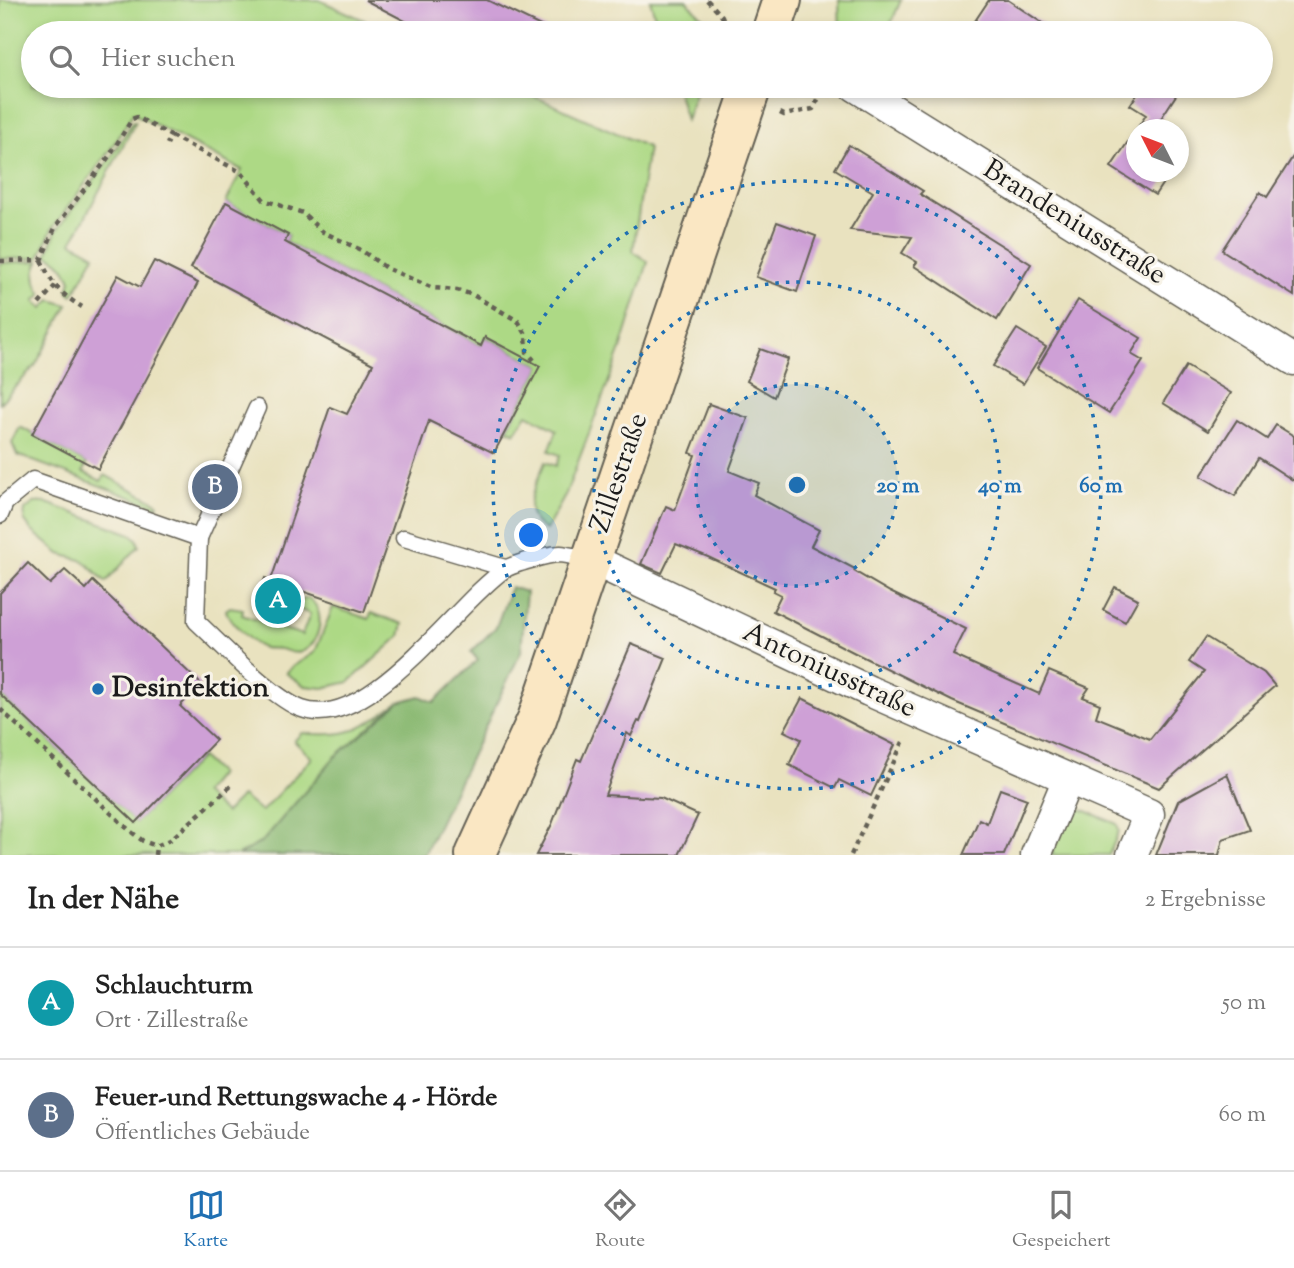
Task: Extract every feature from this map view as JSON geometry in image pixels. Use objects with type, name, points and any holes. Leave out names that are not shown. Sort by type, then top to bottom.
[{"type":"main road","name":"Zillestraße","points":[[475,855],[537,719],[748,98]]},
{"type":"street","name":"Brandeniusstraße","points":[[874,98],[1294,360]]},
{"type":"street","name":"Antoniusstraße","points":[[592,559],[917,712],[1149,814],[1132,855]]},
{"type":"street","points":[[1036,855],[1068,779]]},
{"type":"lane","points":[[257,408],[199,538],[196,621],[277,694],[303,710],[331,711],[359,701],[390,677],[505,568],[557,554],[592,559]]},
{"type":"lane","points":[[0,515],[5,503],[33,480],[199,538]]},
{"type":"lane","points":[[404,538],[505,568]]},
{"type":"path","points":[[707,0],[724,21]]},
{"type":"path","points":[[784,115],[813,109],[819,98]]},
{"type":"path","points":[[41,260],[55,228],[110,155],[132,119],[137,117],[241,172],[264,200],[303,214],[321,231],[361,250],[386,268],[433,288],[457,290],[473,295],[518,321],[526,334],[527,352],[534,360]]},
{"type":"path","points":[[167,144],[171,136]]},
{"type":"path","points":[[0,261],[41,260]]},
{"type":"path","points":[[41,260],[55,286],[82,307]]},
{"type":"path","points":[[38,304],[55,286]]},
{"type":"path","points":[[0,709],[129,830],[143,841],[156,846],[170,840],[231,786]]},
{"type":"path","points":[[852,855],[917,712]]},
{"type":"path","points":[[156,846],[156,855]]},
{"type":"green space","points":[[0,0],[319,0],[366,21],[21,21],[21,98],[538,98],[648,147],[633,251],[648,262],[621,349],[565,496],[546,530],[537,523],[530,508],[533,490],[545,462],[556,466],[560,455],[549,451],[557,430],[527,414],[515,433],[507,429],[540,366],[486,337],[481,346],[285,242],[288,235],[226,202],[242,170],[133,113],[112,147],[52,229],[39,258],[0,259]]},
{"type":"green space","points":[[650,0],[686,0],[706,21],[656,21]]},
{"type":"green space","points":[[839,0],[901,0],[892,21],[840,21]]},
{"type":"green space","points":[[680,98],[693,98],[686,120]]},
{"type":"green space","points":[[133,121],[136,121],[72,242],[95,255],[73,295],[68,292],[71,280],[64,268],[47,255],[56,231],[111,157]]},
{"type":"green space","points":[[39,261],[35,278],[42,294],[35,301],[43,308],[51,300],[68,305],[35,366],[0,403],[0,263]]},
{"type":"green space","points":[[20,427],[87,463],[83,472],[101,481],[105,475],[158,503],[157,507],[17,455],[12,443]]},
{"type":"green space","points":[[44,502],[131,534],[137,539],[139,546],[106,582],[84,561],[60,554],[32,531],[24,520],[25,510],[34,503]]},
{"type":"green space","points":[[511,587],[526,592],[521,652],[424,855],[238,855],[262,842],[334,758],[399,702],[420,696],[434,702],[478,660],[471,652],[496,627]]},
{"type":"green space","points":[[308,598],[318,610],[319,626],[313,642],[298,653],[259,646],[236,626],[226,610],[230,607],[243,609],[242,615],[302,635],[310,614],[298,609],[301,600]]},
{"type":"green space","points":[[333,607],[369,619],[371,613],[403,624],[400,636],[349,682],[323,688],[305,686],[286,673],[315,652]]},
{"type":"green space","points":[[0,694],[136,822],[201,757],[219,774],[203,793],[225,813],[242,796],[261,812],[312,758],[294,741],[302,733],[333,734],[354,730],[399,702],[334,758],[262,842],[238,855],[0,855]]},
{"type":"green space","points":[[1079,808],[1117,824],[1119,831],[1109,855],[1051,855],[1067,818]]},
{"type":"building","points":[[365,0],[487,0],[530,21],[405,21]]},
{"type":"building","points":[[989,0],[1008,0],[1039,21],[975,21]]},
{"type":"building","points":[[1135,98],[1174,98],[1161,119],[1143,119],[1146,115],[1130,105]]},
{"type":"building","points":[[849,145],[923,191],[920,194],[1031,264],[997,320],[914,266],[917,262],[902,253],[912,237],[850,230],[873,192],[835,169]]},
{"type":"building","points":[[1126,145],[1126,177],[1111,167]]},
{"type":"building","points":[[1294,155],[1294,296],[1222,250],[1260,192],[1267,197]]},
{"type":"building","points":[[1135,182],[1163,182],[1155,195]]},
{"type":"building","points":[[226,202],[288,235],[285,242],[481,346],[485,337],[540,366],[494,453],[429,421],[364,612],[302,591],[290,623],[254,610],[265,578],[271,580],[330,407],[347,414],[373,364],[191,268]]},
{"type":"building","points":[[777,222],[816,236],[797,292],[756,277]]},
{"type":"building","points":[[154,261],[198,283],[98,469],[32,434],[118,275],[140,287]]},
{"type":"building","points":[[1078,300],[1141,338],[1131,354],[1143,361],[1109,413],[1037,368]]},
{"type":"building","points":[[1017,329],[1046,347],[1023,384],[993,366]]},
{"type":"building","points":[[760,349],[788,359],[774,397],[747,381]]},
{"type":"building","points":[[1186,366],[1231,393],[1208,431],[1163,403]]},
{"type":"building","points":[[709,404],[748,418],[729,471],[759,483],[754,495],[819,530],[811,546],[855,569],[854,571],[890,592],[966,629],[953,655],[1039,694],[1049,671],[1089,688],[1083,697],[1100,704],[1096,717],[1150,739],[1204,672],[1189,662],[1206,637],[1264,673],[1275,686],[1159,788],[952,701],[773,611],[781,595],[773,591],[775,588],[708,557],[676,544],[662,573],[641,564],[666,506],[675,510],[695,455],[690,453]]},
{"type":"building","points":[[1237,420],[1267,439],[1276,425],[1294,436],[1294,481],[1259,458],[1235,496],[1201,476]]},
{"type":"building","name":"Desinfektion","points":[[28,563],[50,584],[65,570],[86,589],[93,581],[201,684],[180,706],[216,740],[136,823],[0,694],[0,593]]},
{"type":"building","points":[[1115,587],[1138,599],[1125,622],[1103,610]]},
{"type":"building","points":[[631,644],[666,658],[640,722],[638,721],[631,736],[627,733],[605,795],[661,798],[698,815],[679,855],[536,855],[552,824],[577,759],[581,761]]},
{"type":"building","points":[[802,698],[895,745],[871,796],[839,780],[835,788],[789,765],[801,739],[784,731]]},
{"type":"building","points":[[1227,774],[1250,830],[1223,839],[1219,855],[1156,855],[1178,801]]},
{"type":"building","points":[[1000,789],[1027,799],[1004,855],[963,855],[979,819],[987,823]]},
{"type":"place","name":"Feuer-und Rettungswache 4 - Hörde","points":[[215,487]]},
{"type":"place","name":"Schlauchturm","points":[[278,601]]},
{"type":"place","name":"Desinfektion","points":[[98,689]]}]
